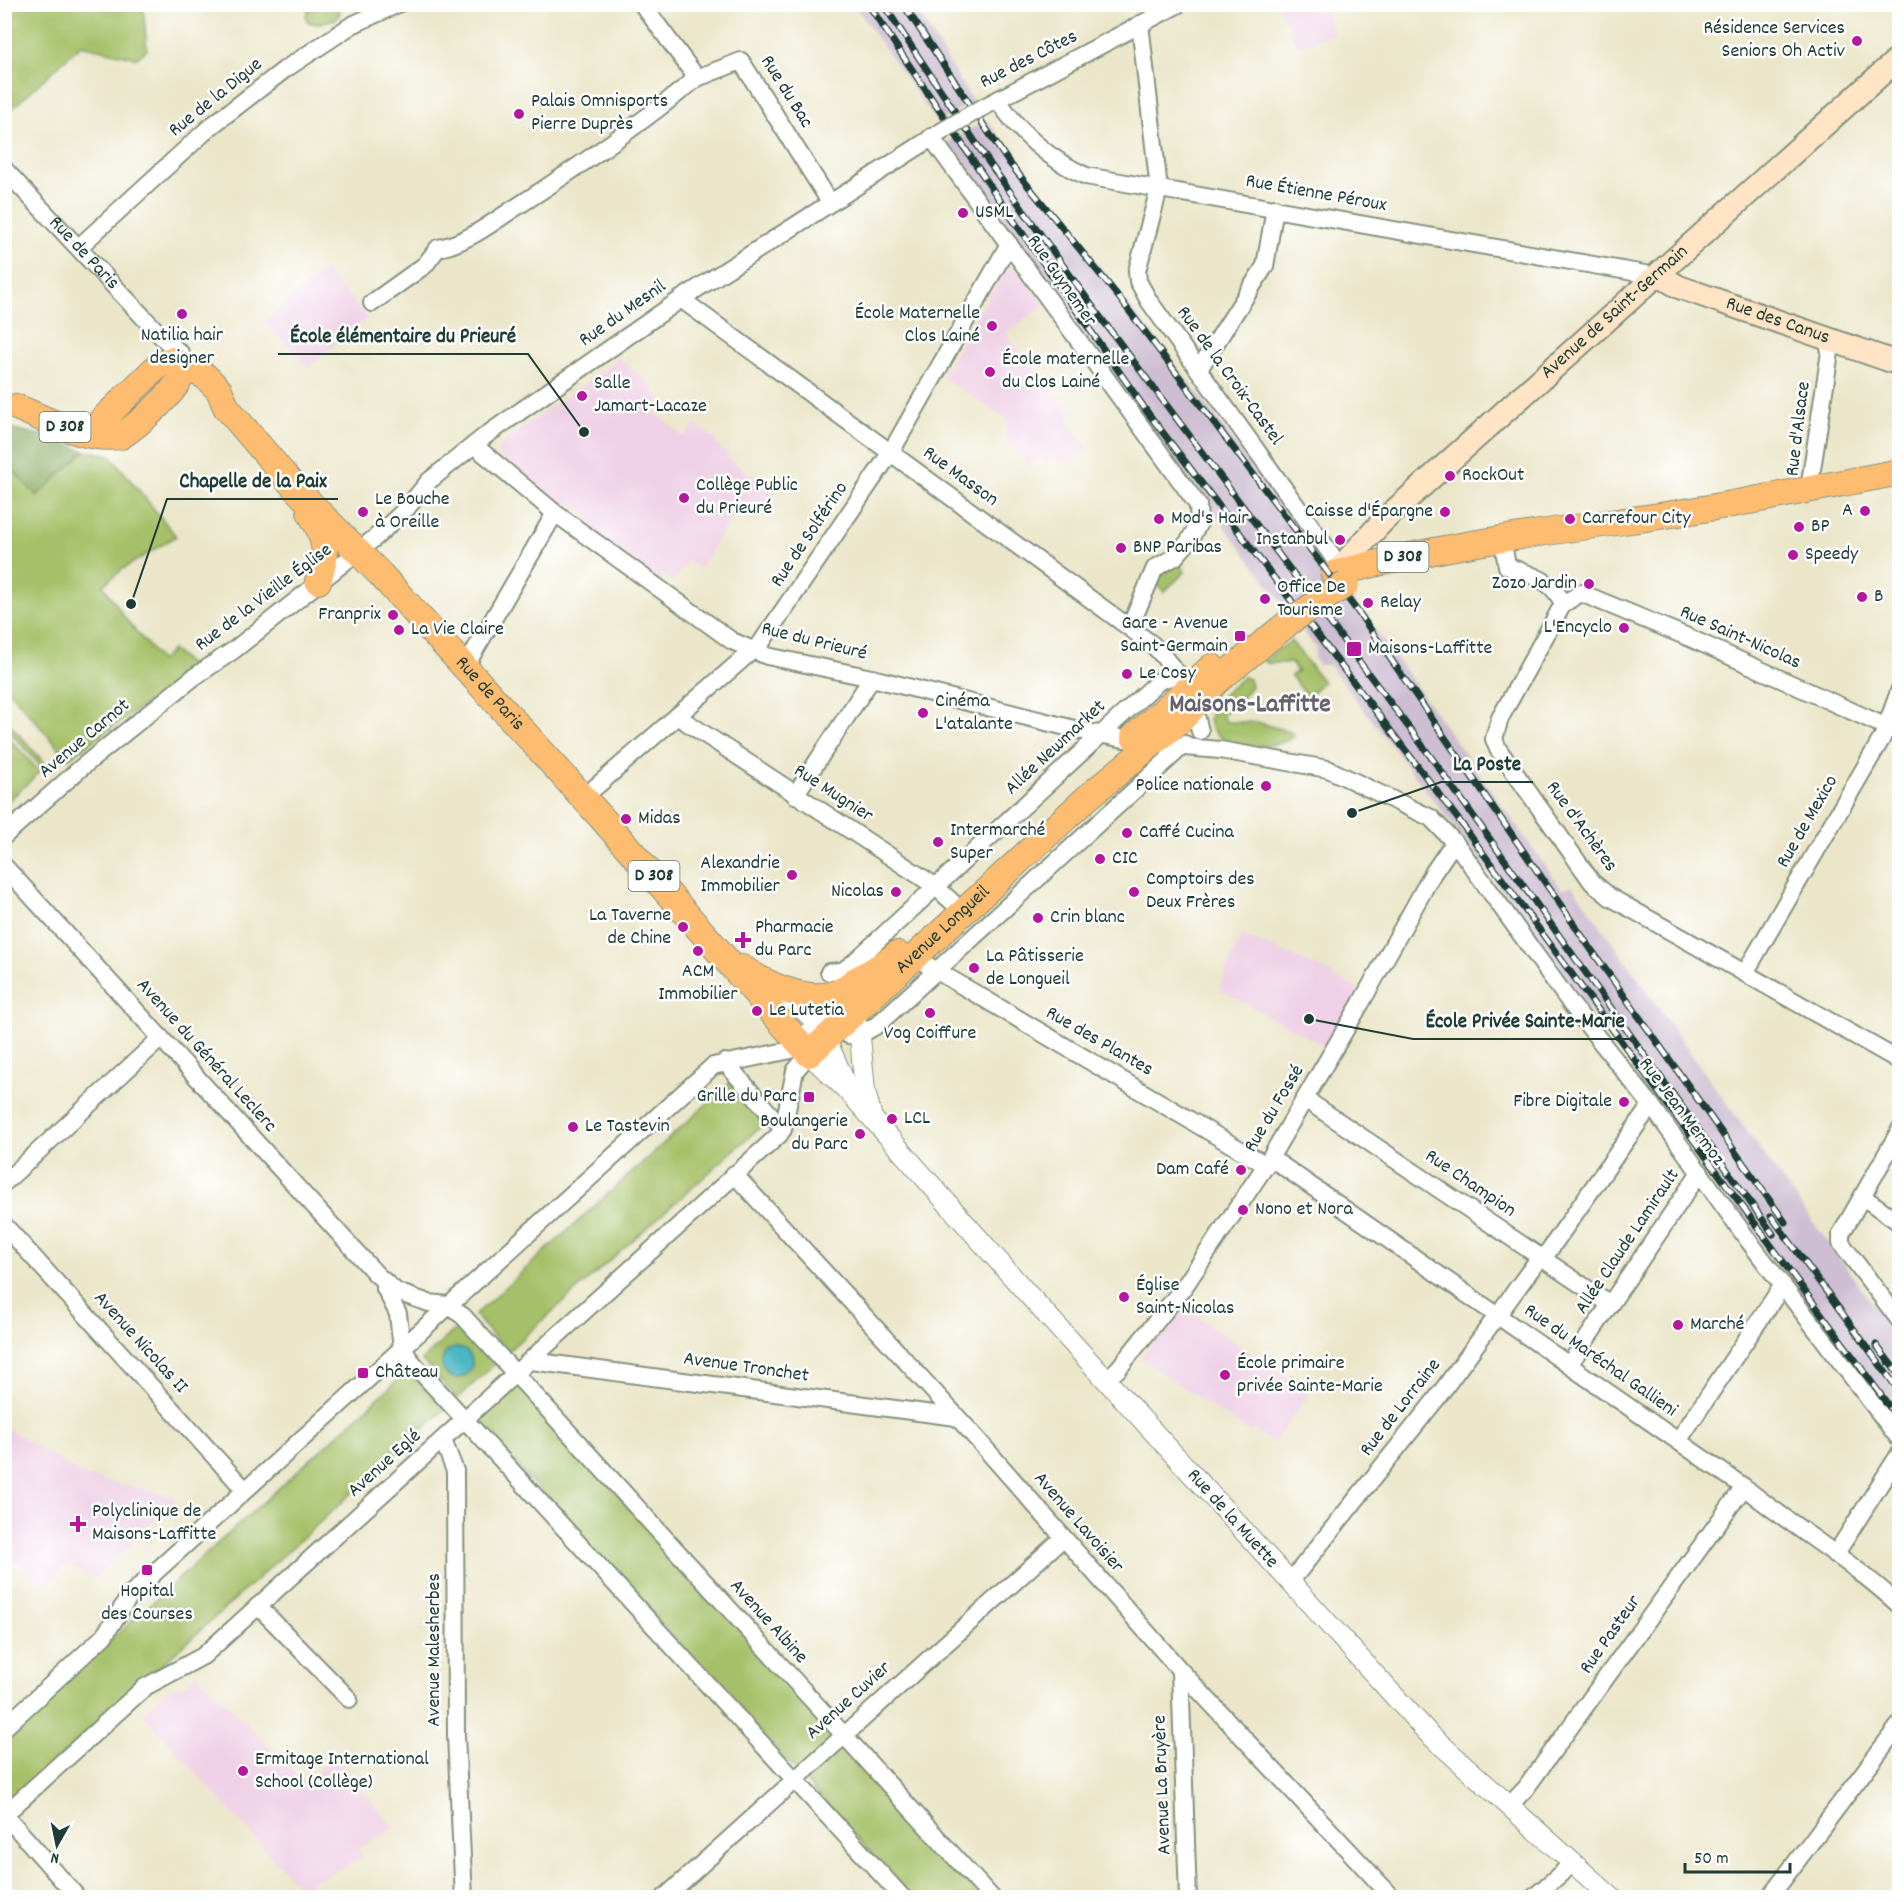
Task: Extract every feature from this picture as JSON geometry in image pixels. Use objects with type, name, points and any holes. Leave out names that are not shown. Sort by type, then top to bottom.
[{"type":"main road","name":"Avenue de Saint-Germain","points":[[1340,579],[1384,520],[1899,57]]},
{"type":"main road","name":"Rue des Canus","points":[[1659,273],[1679,287],[1899,364]]},
{"type":"main road","points":[[173,357],[183,376],[173,389],[124,434],[110,428],[173,357]]},
{"type":"main road","name":"Rue de Paris","points":[[173,357],[205,376],[219,390],[226,407],[296,489],[359,552],[725,955],[814,1039]]},
{"type":"main road","name":"Rue de Paris","points":[[173,389],[185,390],[226,407]]},
{"type":"main road","name":"D 308","points":[[10,406],[93,421],[110,428]]},
{"type":"main road","name":"D 308","points":[[1340,579],[1382,561],[1538,532],[1628,521],[1899,472]]},
{"type":"main road","name":"D 308","points":[[1340,579],[1899,482]]},
{"type":"main road","points":[[296,489],[324,536],[326,555],[318,581]]},
{"type":"main road","name":"Avenue Longueil","points":[[878,970],[958,908],[1180,706],[1216,682],[1289,615],[1340,579]]},
{"type":"main road","name":"Avenue Longueil","points":[[814,1039],[856,1023],[958,908]]},
{"type":"main road","name":"Rue de Paris","points":[[725,955],[748,972],[777,987],[814,996],[828,984]]},
{"type":"main road","name":"D 308","points":[[828,984],[878,970]]},
{"type":"street","name":"Rue de la Digue","points":[[79,247],[210,127],[284,70],[352,24],[398,4]]},
{"type":"street","points":[[372,303],[425,265],[438,248],[457,244],[556,181],[646,119],[697,78],[642,4]]},
{"type":"street","name":"Rue des Côtes","points":[[938,133],[1179,4]]},
{"type":"street","points":[[1140,24],[1159,189]]},
{"type":"street","name":"Rue du Bac","points":[[697,78],[741,61],[831,202]]},
{"type":"street","name":"Rue Étienne Péroux","points":[[998,100],[1018,128],[1067,167],[1086,176],[1659,273]]},
{"type":"street","name":"Rue du Mesnil","points":[[359,552],[407,508],[429,481],[476,446],[485,436],[681,299],[938,133]]},
{"type":"street","name":"Rue Guynemer","points":[[938,133],[1009,244],[1198,505],[1199,523],[1189,541],[1174,557],[1155,568],[1130,627]]},
{"type":"street","name":"Rue de Paris","points":[[4,169],[79,247],[173,357]]},
{"type":"street","name":"Rue de la Croix-Castel","points":[[1159,189],[1137,271],[1138,281],[1149,301],[1331,554],[1340,579]]},
{"type":"street","points":[[1199,369],[1265,266],[1275,208]]},
{"type":"street","name":"Rue de Solférino","points":[[583,798],[760,643],[891,452],[1009,244]]},
{"type":"street","name":"Rue Masson","points":[[681,299],[1154,645],[1180,706]]},
{"type":"street","name":"Rue d'Alsace","points":[[1745,510],[1756,503],[1806,493],[1813,488],[1811,476],[1830,351],[1827,339]]},
{"type":"street","name":"Rue du Prieuré","points":[[476,446],[555,513],[732,641],[767,656],[872,678],[1101,735],[1140,742]]},
{"type":"street","points":[[464,669],[555,513]]},
{"type":"street","points":[[1538,532],[1533,538],[1507,542],[1504,549],[1507,566],[1535,575],[1551,584],[1563,604]]},
{"type":"street","name":"Rue de la Vieille Église","points":[[194,678],[234,650],[318,581],[359,552]]},
{"type":"street","name":"Rue Saint-Nicolas","points":[[1563,604],[1581,593],[1594,597],[1893,730]]},
{"type":"street","name":"Rue d'Achères","points":[[1563,604],[1495,729],[1494,739],[1498,749],[1592,882],[1638,915],[1899,1061]]},
{"type":"street","name":"Avenue Carnot","points":[[4,836],[82,767],[194,678]]},
{"type":"street","points":[[795,795],[872,678]]},
{"type":"street","name":"Allée Newmarket","points":[[828,984],[1159,681],[1180,706]]},
{"type":"street","name":"Rue de Mexico","points":[[1745,973],[1893,730],[1899,689]]},
{"type":"street","points":[[856,1023],[877,1025],[1180,748],[1180,706]]},
{"type":"street","points":[[1180,706],[1220,750]]},
{"type":"street","name":"Rue Mugnier","points":[[677,716],[935,886],[958,908]]},
{"type":"street","name":"Rue Jean Mermoz","points":[[1140,742],[1180,748],[1220,750],[1328,769],[1431,818],[1456,844],[1570,1004],[1651,1105],[1899,1440]]},
{"type":"street","name":"Rue du Fossé","points":[[1106,1380],[1118,1369],[1184,1287],[1269,1161],[1433,873],[1448,851],[1456,844]]},
{"type":"street","name":"Avenue du Général Leclerc","points":[[4,866],[377,1275],[397,1292],[429,1303],[447,1305],[463,1316],[514,1373]]},
{"type":"street","name":"Rue des Plantes","points":[[909,961],[925,964],[1269,1161]]},
{"type":"street","name":"Avenue Longueil","points":[[814,1039],[878,970]]},
{"type":"street","name":"Rue de Paris","points":[[777,987],[803,1006],[814,1039]]},
{"type":"street","name":"Rue de la Muette","points":[[856,1023],[865,1091],[873,1119]]},
{"type":"street","points":[[4,1183],[161,1038]]},
{"type":"street","points":[[4,1728],[104,1636],[131,1594],[713,1066],[791,1050],[814,1039]]},
{"type":"street","points":[[783,1129],[795,1071],[814,1039]]},
{"type":"street","name":"Rue de la Muette","points":[[814,1039],[849,1092],[1106,1380],[1428,1732],[1612,1898]]},
{"type":"street","points":[[726,1062],[783,1129]]},
{"type":"street","name":"Rue Champion","points":[[1305,1099],[1610,1304]]},
{"type":"street","name":"Rue de Lorraine","points":[[1290,1582],[1498,1316],[1651,1105]]},
{"type":"street","name":"Avenue Eglé","points":[[5,1815],[145,1687],[203,1656],[514,1373],[531,1361],[783,1129]]},
{"type":"street","points":[[1899,1130],[1841,1234],[1841,1243],[1899,1321]]},
{"type":"street","name":"Rue du Maréchal Gallieni","points":[[1269,1161],[1744,1487],[1784,1520],[1882,1588],[1899,1606]]},
{"type":"street","name":"Allée Claude Lamirault","points":[[1569,1365],[1700,1172]]},
{"type":"street","name":"Avenue Lavoisier","points":[[734,1174],[956,1417],[1180,1670],[1393,1898]]},
{"type":"street","points":[[1863,1197],[1899,1223]]},
{"type":"street","name":"Avenue Nicolas II","points":[[4,1225],[245,1490]]},
{"type":"street","name":"Avenue du Général Leclerc","points":[[377,1275],[398,1314],[402,1348]]},
{"type":"street","points":[[1678,1441],[1783,1285]]},
{"type":"street","points":[[402,1348],[903,1898]]},
{"type":"street","name":"Avenue Tronchet","points":[[531,1361],[956,1417]]},
{"type":"street","name":"Avenue Albine","points":[[514,1373],[992,1898]]},
{"type":"street","name":"Avenue Malesherbes","points":[[443,1440],[455,1471],[456,1735],[464,1898]]},
{"type":"street","points":[[1835,1555],[1899,1453]]},
{"type":"street","name":"Rue Pasteur","points":[[1510,1805],[1526,1788],[1734,1497],[1744,1487]]},
{"type":"street","name":"Avenue Cuvier","points":[[664,1898],[843,1734],[1064,1538]]},
{"type":"street","points":[[258,1606],[349,1699]]},
{"type":"street","name":"Avenue La Bruyère","points":[[1180,1670],[1188,1898]]},
{"type":"street","points":[[1769,1898],[1899,1724]]},
{"type":"street","points":[[5,1815],[78,1898]]},
{"type":"street","points":[[1533,1898],[1573,1863]]},
{"type":"street","points":[[673,1898],[681,1881]]},
{"type":"shaded area","points":[[854,5],[913,5],[973,102],[937,122]]},
{"type":"shaded area","points":[[1278,5],[1322,5],[1334,33],[1298,47]]},
{"type":"shaded area","points":[[987,120],[1321,554],[1562,889],[1572,885],[1708,1078],[1899,1340],[1899,1430],[1446,816],[1329,665],[1319,665],[1314,659],[1316,648],[1135,407],[947,142]]},
{"type":"shaded area","name":"École maternelle du Clos Lainé","points":[[1005,268],[1015,268],[1044,306],[1005,333],[1072,414],[1066,419],[1088,448],[1065,465],[1054,455],[1045,463],[1040,458],[1030,467],[1005,438],[1008,423],[1003,416],[941,377]]},
{"type":"shaded area","points":[[324,269],[368,318],[308,367],[264,322]]},
{"type":"shaded area","points":[[618,357],[654,388],[652,391],[661,398],[652,410],[684,437],[695,424],[717,440],[715,444],[729,455],[727,458],[774,491],[751,523],[734,512],[700,569],[687,561],[673,581],[662,575],[658,581],[589,528],[588,514],[574,504],[560,506],[499,458],[498,450],[508,438],[603,371]]},
{"type":"shaded area","points":[[1241,935],[1332,973],[1332,976],[1361,990],[1328,1048],[1219,989]]},
{"type":"shaded area","name":"École primaire privée Sainte-Marie","points":[[1180,1306],[1310,1392],[1274,1444],[1252,1429],[1250,1433],[1140,1358]]},
{"type":"shaded area","name":"Polyclinique de Maisons-Laffitte","points":[[5,1427],[82,1475],[178,1498],[94,1579],[67,1564],[47,1587],[19,1562],[5,1558]]},
{"type":"shaded area","name":"Ermitage International School (Collège)","points":[[197,1674],[306,1784],[333,1757],[395,1828],[358,1849],[363,1858],[300,1888],[142,1713],[169,1689],[185,1685]]},
{"type":"green space","points":[[5,4],[143,5],[147,50],[137,58],[81,45],[5,115]]},
{"type":"green space","points":[[323,5],[337,6],[340,13],[336,19],[316,24],[308,22],[306,16],[309,9]]},
{"type":"green space","points":[[4,427],[45,436],[85,451],[37,496],[5,462]]},
{"type":"green space","points":[[85,451],[110,455],[176,536],[123,569],[103,585],[125,618],[161,661],[172,650],[195,669],[68,759],[5,686],[5,462],[37,495]]},
{"type":"green space","points":[[1178,561],[1185,572],[1164,592],[1155,582],[1155,577]]},
{"type":"green space","points":[[1291,641],[1323,682],[1308,696],[1291,676],[1297,671],[1292,663],[1263,661]]},
{"type":"green space","points":[[1243,677],[1249,679],[1251,686],[1241,699],[1222,716],[1226,722],[1257,722],[1293,733],[1294,737],[1282,743],[1251,746],[1223,739],[1213,731],[1209,720],[1213,706]]},
{"type":"green space","points":[[9,723],[47,766],[43,769],[5,726]]},
{"type":"green space","points":[[4,733],[40,772],[5,804],[4,804]]},
{"type":"green space","points":[[732,1081],[768,1120],[507,1352],[475,1315]]},
{"type":"green space","points":[[461,1324],[496,1363],[457,1399],[422,1360]]},
{"type":"green space","points":[[408,1371],[445,1409],[5,1807],[5,1736]]},
{"type":"green space","points":[[516,1383],[985,1897],[911,1897],[476,1421]]},
{"type":"water","points":[[457,1348],[463,1349],[471,1357],[471,1369],[463,1377],[457,1378],[451,1377],[443,1369],[442,1363],[443,1357],[451,1349]]},
{"type":"railway","points":[[868,4],[1007,211],[1148,413],[1461,823],[1900,1421]]},
{"type":"railway","points":[[883,4],[990,164],[1098,314],[1431,757],[1773,1234]]},
{"type":"railway","points":[[903,4],[1007,160],[1117,295],[1361,616],[1593,952],[1785,1222]]},
{"type":"railway","points":[[1771,1216],[1900,1392]]},
{"type":"railway","points":[[1876,1345],[1900,1376]]},
{"type":"place","name":"Résidence Services Seniors Oh Activ","points":[[1857,41]]},
{"type":"place","name":"Palais Omnisports Pierre Duprès","points":[[519,114]]},
{"type":"place","name":"USML","points":[[963,213]]},
{"type":"place","name":"Natilia hair designer","points":[[182,314]]},
{"type":"place","name":"École Maternelle Clos Lainé","points":[[992,326]]},
{"type":"place","name":"École maternelle du Clos Lainé","points":[[990,372]]},
{"type":"place","name":"Salle Jamart-Lacaze","points":[[582,396]]},
{"type":"place","name":"École élémentaire du Prieuré","points":[[584,432]]},
{"type":"place","name":"RockOut","points":[[1450,476]]},
{"type":"place","name":"Collège Public du Prieuré","points":[[684,498]]},
{"type":"place","name":"A","points":[[1865,511]]},
{"type":"place","name":"Le Bouche à Oreille","points":[[363,512]]},
{"type":"place","name":"Caisse d'Épargne","points":[[1445,512]]},
{"type":"place","name":"Mod's Hair","points":[[1159,519]]},
{"type":"place","name":"Carrefour City","points":[[1570,519]]},
{"type":"place","name":"BP","points":[[1799,527]]},
{"type":"place","name":"Instanbul","points":[[1340,540]]},
{"type":"place","name":"BNP Paribas","points":[[1121,548]]},
{"type":"place","name":"Speedy","points":[[1793,555]]},
{"type":"place","name":"Zozo Jardin","points":[[1589,584]]},
{"type":"place","name":"B","points":[[1862,597]]},
{"type":"place","name":"Office De Tourisme","points":[[1265,599]]},
{"type":"place","name":"Relay","points":[[1368,603]]},
{"type":"place","name":"Chapelle de la Paix","points":[[131,604]]},
{"type":"place","name":"Franprix","points":[[393,615]]},
{"type":"place","name":"L'Encyclo","points":[[1624,628]]},
{"type":"place","name":"La Vie Claire","points":[[399,630]]},
{"type":"place","name":"Gare - Avenue Saint-Germain","points":[[1240,636]]},
{"type":"place","name":"Maisons-Laffitte","points":[[1354,649]]},
{"type":"place","name":"Le Cosy","points":[[1127,674]]},
{"type":"place","name":"Cinéma L'atalante","points":[[923,713]]},
{"type":"place","name":"Police nationale","points":[[1266,786]]},
{"type":"place","name":"La Poste","points":[[1352,813]]},
{"type":"place","name":"Midas","points":[[626,819]]},
{"type":"place","name":"Caffé Cucina","points":[[1127,833]]},
{"type":"place","name":"Intermarché Super","points":[[938,842]]},
{"type":"place","name":"CIC","points":[[1100,859]]},
{"type":"place","name":"Alexandrie Immobilier","points":[[792,875]]},
{"type":"place","name":"Nicolas","points":[[896,892]]},
{"type":"place","name":"Comptoirs des Deux Frères","points":[[1134,892]]},
{"type":"place","name":"Crin blanc","points":[[1038,918]]},
{"type":"place","name":"La Taverne de Chine","points":[[683,927]]},
{"type":"place","name":"Pharmacie du Parc","points":[[743,940]]},
{"type":"place","name":"ACM Immobilier","points":[[698,951]]},
{"type":"place","name":"La Pâtisserie de Longueil","points":[[974,968]]},
{"type":"place","name":"Le Lutetia","points":[[757,1011]]},
{"type":"place","name":"Vog Coiffure","points":[[930,1013]]},
{"type":"place","name":"École Privée Sainte-Marie","points":[[1309,1019]]},
{"type":"place","name":"Grille du Parc","points":[[809,1097]]},
{"type":"place","name":"Fibre Digitale","points":[[1624,1102]]},
{"type":"place","name":"LCL","points":[[892,1119]]},
{"type":"place","name":"Le Tastevin","points":[[573,1127]]},
{"type":"place","name":"Boulangerie du Parc","points":[[860,1134]]},
{"type":"place","name":"Dam Café","points":[[1241,1170]]},
{"type":"place","name":"Nono et Nora","points":[[1243,1210]]},
{"type":"place","name":"Église Saint-Nicolas","points":[[1124,1297]]},
{"type":"place","name":"Marché","points":[[1678,1325]]},
{"type":"place","name":"Château","points":[[363,1373]]},
{"type":"place","name":"École primaire privée Sainte-Marie","points":[[1225,1375]]},
{"type":"place","name":"Polyclinique de Maisons-Laffitte","points":[[78,1524]]},
{"type":"place","name":"Hopital des Courses","points":[[147,1570]]},
{"type":"place","name":"Ermitage International School (Collège)","points":[[243,1771]]},
{"type":"district","name":"Maisons-Laffitte","points":[[1250,705]]}]
